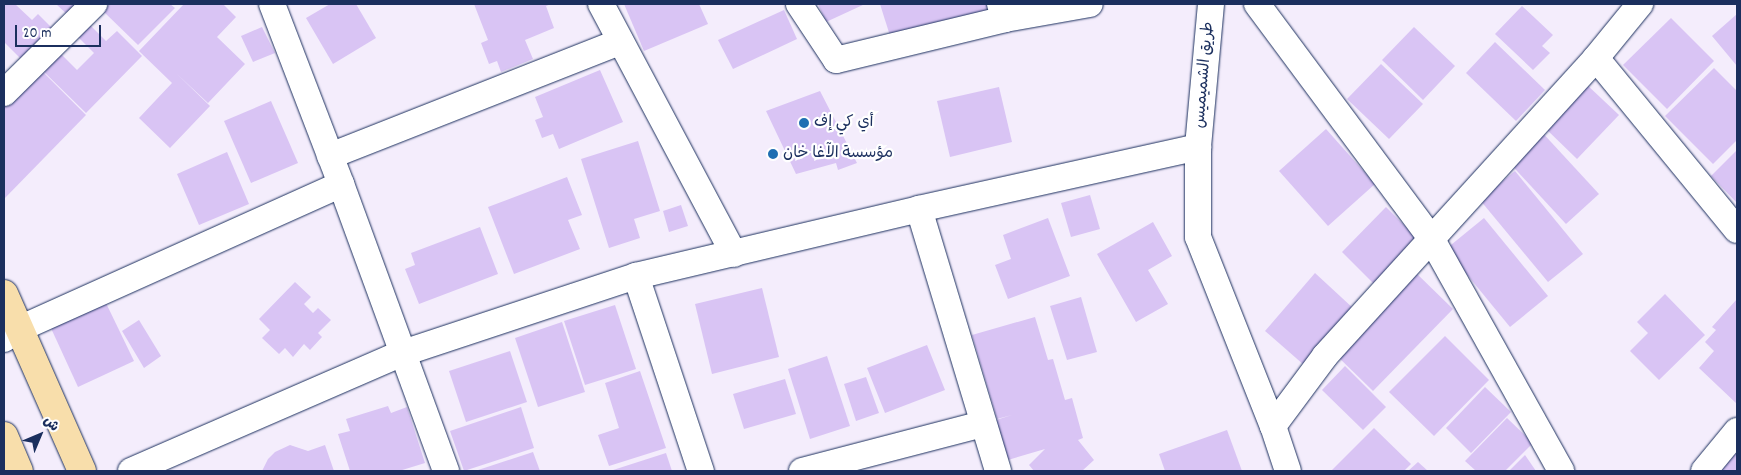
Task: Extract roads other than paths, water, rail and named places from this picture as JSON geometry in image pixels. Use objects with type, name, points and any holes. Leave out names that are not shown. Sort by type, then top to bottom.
[{"type":"main road","points":[[4,294],[11,334],[82,471]]},
{"type":"main road","points":[[4,436],[19,471]]},
{"type":"street","points":[[4,93],[94,4]]},
{"type":"street","points":[[272,4],[341,184],[446,471]]},
{"type":"street","points":[[602,4],[620,42],[734,254]]},
{"type":"street","points":[[799,4],[836,60],[1003,11],[1090,4]]},
{"type":"street","name":"طريق الشميميس","points":[[1211,4],[1198,147],[1198,237],[1273,426],[1288,471]]},
{"type":"street","points":[[1257,4],[1431,238],[1561,471]]},
{"type":"street","points":[[1273,426],[1325,356],[1596,58],[1640,4]]},
{"type":"street","points":[[330,156],[620,42]]},
{"type":"street","points":[[1596,58],[1737,230]]},
{"type":"street","points":[[130,471],[403,353],[636,276],[919,209],[1198,147]]},
{"type":"street","points":[[11,334],[341,184]]},
{"type":"street","points":[[919,209],[998,471]]},
{"type":"street","points":[[636,276],[701,471]]},
{"type":"street","points":[[802,471],[983,424]]},
{"type":"street","points":[[1704,471],[1737,431]]},
{"type":"place","name":"أي كي إف","points":[[804,123]]},
{"type":"place","name":"مؤسسة الآغا خان","points":[[773,154]]}]
